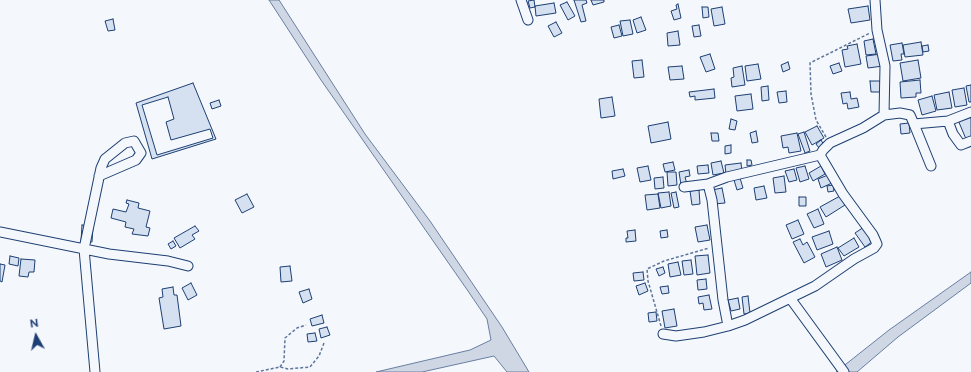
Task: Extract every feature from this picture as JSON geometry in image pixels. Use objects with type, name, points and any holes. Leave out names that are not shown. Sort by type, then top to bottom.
[{"type":"street","points":[[520,0],[528,20]]},
{"type":"street","points":[[875,0],[877,30],[885,66],[884,115]]},
{"type":"street","points":[[684,187],[708,184],[727,177],[820,155],[830,143],[863,128],[884,115],[900,112],[910,115],[931,166]]},
{"type":"street","points":[[914,124],[948,121],[971,112]]},
{"type":"street","points":[[948,121],[953,134],[961,145],[971,141]]},
{"type":"street","points":[[95,372],[84,249],[100,168],[105,160],[124,143],[134,141],[141,152],[136,160],[99,176]]},
{"type":"street","points":[[663,334],[676,336],[728,326],[745,320],[821,282],[854,259],[874,248],[877,244],[873,235],[843,194],[820,155]]},
{"type":"street","points":[[708,184],[712,200],[723,300],[728,326]]},
{"type":"street","points":[[0,232],[109,254],[168,261],[188,266]]},
{"type":"street","points":[[790,298],[844,372]]},
{"type":"path","points":[[830,143],[816,120],[811,94],[810,63],[877,30]]},
{"type":"path","points":[[663,334],[648,281],[647,269],[664,261],[717,246]]},
{"type":"path","points":[[280,367],[284,361],[285,338],[297,328],[306,325]]},
{"type":"path","points":[[256,372],[280,367],[288,369],[310,367],[319,356],[324,343]]},
{"type":"shaded area","points":[[269,0],[279,0],[365,134],[430,221],[502,327],[529,372],[507,372],[494,356],[422,372],[376,372],[470,350],[491,340],[487,319],[321,80]]},
{"type":"shaded area","points":[[971,272],[971,283],[898,337],[857,372],[836,372],[889,330]]},
{"type":"building","points":[[534,0],[535,7],[530,8],[528,1]]},
{"type":"building","points":[[574,0],[586,0],[587,3],[582,5],[586,21],[581,22]]},
{"type":"building","points":[[591,0],[604,0],[604,2],[593,5]]},
{"type":"building","points":[[567,2],[575,16],[568,20],[560,5]]},
{"type":"building","points":[[554,3],[556,13],[536,16],[535,6]]},
{"type":"building","points":[[678,4],[681,18],[674,20],[671,11],[677,9],[676,5]]},
{"type":"building","points":[[868,6],[870,20],[851,23],[848,9]]},
{"type":"building","points":[[702,7],[708,7],[709,17],[703,18]]},
{"type":"building","points":[[722,7],[725,24],[714,26],[711,9]]},
{"type":"building","points":[[641,17],[646,30],[637,33],[633,20]]},
{"type":"building","points":[[113,19],[115,30],[108,31],[105,21]]},
{"type":"building","points":[[630,20],[633,34],[623,36],[620,21]]},
{"type":"building","points":[[556,22],[562,33],[554,37],[548,26]]},
{"type":"building","points":[[619,25],[622,36],[614,38],[611,27]]},
{"type":"building","points":[[699,25],[701,36],[694,37],[692,26]]},
{"type":"building","points":[[678,31],[680,45],[668,46],[667,33]]},
{"type":"building","points":[[873,39],[876,54],[866,55],[864,41]]},
{"type":"building","points":[[921,42],[923,55],[905,57],[903,45]]},
{"type":"building","points":[[902,43],[904,54],[901,54],[902,60],[893,61],[890,45]]},
{"type":"building","points":[[857,44],[861,64],[845,67],[842,50],[848,49],[847,46]]},
{"type":"building","points":[[928,45],[929,51],[923,52],[922,46]]},
{"type":"building","points":[[710,54],[715,69],[706,72],[700,57]]},
{"type":"building","points":[[881,54],[883,66],[868,68],[866,56]]},
{"type":"building","points":[[642,60],[644,77],[634,78],[632,61]]},
{"type":"building","points":[[918,60],[921,78],[903,81],[900,63]]},
{"type":"building","points":[[788,62],[790,69],[783,72],[781,65]]},
{"type":"building","points":[[839,63],[842,71],[833,74],[830,66]]},
{"type":"building","points":[[758,64],[761,79],[747,81],[745,66]]},
{"type":"building","points":[[682,66],[684,79],[670,80],[668,67]]},
{"type":"building","points":[[742,66],[745,85],[732,87],[731,78],[734,77],[733,68]]},
{"type":"building","points":[[920,80],[921,93],[916,93],[916,97],[901,98],[900,82]]},
{"type":"building","points":[[870,81],[880,81],[881,92],[871,92]]},
{"type":"building","points":[[193,83],[216,139],[152,159],[136,103]]},
{"type":"building","points":[[971,85],[971,102],[969,102],[966,86]]},
{"type":"building","points":[[768,86],[769,100],[762,101],[761,87]]},
{"type":"building","points":[[964,88],[967,105],[955,107],[952,90]]},
{"type":"building","points":[[714,89],[715,98],[695,100],[695,96],[690,97],[689,92]]},
{"type":"building","points":[[786,91],[787,102],[779,103],[777,92]]},
{"type":"building","points":[[850,92],[851,99],[857,98],[859,107],[848,109],[847,103],[843,104],[841,93]]},
{"type":"building","points":[[949,92],[952,108],[937,110],[934,95]]},
{"type":"building","points":[[751,94],[753,109],[737,111],[735,96]]},
{"type":"building","points":[[932,96],[936,111],[922,115],[918,100]]},
{"type":"building","points":[[168,97],[174,119],[166,122],[171,140],[210,129],[213,138],[157,155],[142,105]]},
{"type":"building","points":[[612,97],[615,116],[601,118],[599,99]]},
{"type":"building","points":[[219,100],[221,106],[212,109],[210,103]]},
{"type":"building","points":[[971,115],[971,137],[966,139],[958,120]]},
{"type":"building","points":[[731,119],[737,121],[735,130],[729,129]]},
{"type":"building","points":[[668,122],[671,139],[651,143],[648,126]]},
{"type":"building","points":[[909,123],[910,133],[901,134],[900,124]]},
{"type":"building","points":[[817,126],[824,138],[812,145],[805,132]]},
{"type":"building","points":[[756,131],[758,142],[752,143],[750,133]]},
{"type":"building","points":[[804,132],[810,151],[805,153],[798,134]]},
{"type":"building","points":[[711,133],[718,133],[719,141],[712,141]]},
{"type":"building","points":[[797,133],[801,151],[789,153],[788,147],[783,148],[781,136]]},
{"type":"building","points":[[821,140],[824,145],[819,148],[816,144]]},
{"type":"building","points":[[731,145],[731,153],[725,154],[725,146]]},
{"type":"building","points":[[747,160],[751,160],[752,165],[747,166]]},
{"type":"building","points":[[721,161],[724,173],[713,175],[711,163]]},
{"type":"building","points":[[673,162],[675,170],[665,172],[663,164]]},
{"type":"building","points":[[741,163],[742,172],[726,174],[725,165]]},
{"type":"building","points":[[708,165],[709,173],[698,174],[697,166]]},
{"type":"building","points":[[648,166],[651,180],[640,182],[637,168]]},
{"type":"building","points":[[805,166],[809,179],[800,182],[796,168]]},
{"type":"building","points":[[821,166],[825,174],[813,181],[809,173]]},
{"type":"building","points":[[623,169],[625,176],[613,179],[612,171]]},
{"type":"building","points":[[794,169],[797,180],[789,182],[785,171]]},
{"type":"building","points":[[689,170],[690,176],[685,177],[687,184],[681,185],[679,172]]},
{"type":"building","points":[[667,172],[676,172],[677,185],[668,186]]},
{"type":"building","points":[[828,175],[832,183],[821,188],[818,179]]},
{"type":"building","points":[[784,176],[786,192],[775,193],[773,178]]},
{"type":"building","points":[[663,177],[664,188],[655,189],[654,178]]},
{"type":"building","points":[[740,178],[743,188],[737,190],[734,180]]},
{"type":"building","points":[[833,185],[834,191],[828,192],[827,186]]},
{"type":"building","points":[[764,186],[767,198],[756,200],[754,188]]},
{"type":"building","points":[[722,188],[725,203],[714,204],[712,190]]},
{"type":"building","points":[[699,190],[700,204],[692,205],[690,191]]},
{"type":"building","points":[[669,192],[671,206],[661,208],[658,193]]},
{"type":"building","points":[[676,192],[679,207],[674,208],[671,193]]},
{"type":"building","points":[[247,194],[254,207],[242,213],[235,200]]},
{"type":"building","points":[[658,194],[660,208],[647,210],[645,195]]},
{"type":"building","points":[[840,196],[845,205],[826,217],[820,207]]},
{"type":"building","points":[[799,197],[806,197],[806,206],[799,206]]},
{"type":"building","points":[[127,200],[139,203],[138,208],[150,211],[146,227],[150,228],[148,236],[132,234],[134,229],[125,227],[126,222],[111,218],[113,209],[126,212],[129,204],[126,203]]},
{"type":"building","points":[[818,209],[824,224],[814,228],[807,214]]},
{"type":"building","points":[[798,220],[804,234],[792,239],[786,225]]},
{"type":"building","points":[[82,225],[93,226],[92,242],[81,241]]},
{"type":"building","points":[[707,225],[710,240],[698,242],[695,227]]},
{"type":"building","points":[[195,226],[199,231],[192,235],[195,239],[180,248],[174,238]]},
{"type":"building","points":[[864,227],[873,241],[865,247],[855,233]]},
{"type":"building","points":[[635,230],[636,241],[626,242],[626,238],[628,238],[627,231]]},
{"type":"building","points":[[667,230],[668,237],[661,238],[660,231]]},
{"type":"building","points":[[829,231],[833,244],[817,250],[812,237]]},
{"type":"building","points":[[854,238],[859,247],[844,256],[838,248]]},
{"type":"building","points":[[800,239],[803,245],[807,242],[815,257],[804,263],[793,242]]},
{"type":"building","points":[[173,241],[176,246],[171,249],[168,244]]},
{"type":"building","points":[[837,247],[842,260],[826,267],[821,254]]},
{"type":"building","points":[[708,255],[710,273],[697,275],[695,256]]},
{"type":"building","points":[[10,256],[19,258],[18,266],[9,264]]},
{"type":"building","points":[[21,259],[35,260],[34,272],[29,272],[28,277],[19,276]]},
{"type":"building","points":[[691,260],[693,274],[684,275],[682,261]]},
{"type":"building","points":[[678,262],[681,275],[670,277],[668,264]]},
{"type":"building","points":[[0,264],[5,265],[2,282],[0,281]]},
{"type":"building","points":[[290,266],[292,281],[281,282],[280,267]]},
{"type":"building","points":[[663,267],[665,273],[659,276],[656,269]]},
{"type":"building","points":[[643,272],[644,280],[634,281],[633,273]]},
{"type":"building","points":[[706,279],[707,289],[698,290],[697,280]]},
{"type":"building","points":[[191,283],[197,295],[188,300],[182,288]]},
{"type":"building","points":[[645,283],[648,291],[639,295],[636,286]]},
{"type":"building","points":[[668,286],[669,293],[662,294],[660,287]]},
{"type":"building","points":[[173,287],[174,295],[177,295],[181,326],[164,329],[159,298],[163,297],[162,289]]},
{"type":"building","points":[[309,289],[312,299],[303,303],[299,292]]},
{"type":"building","points":[[709,295],[712,309],[704,310],[703,303],[699,304],[698,297]]},
{"type":"building","points":[[748,296],[750,313],[744,314],[742,297]]},
{"type":"building","points":[[738,298],[740,309],[731,311],[728,300]]},
{"type":"building","points":[[674,309],[677,326],[665,328],[662,311]]},
{"type":"building","points":[[656,312],[657,321],[649,322],[648,313]]},
{"type":"building","points":[[322,315],[324,323],[312,326],[310,319]]},
{"type":"building","points":[[327,327],[330,335],[321,338],[319,329]]},
{"type":"building","points":[[315,333],[317,341],[308,342],[307,334]]}]
